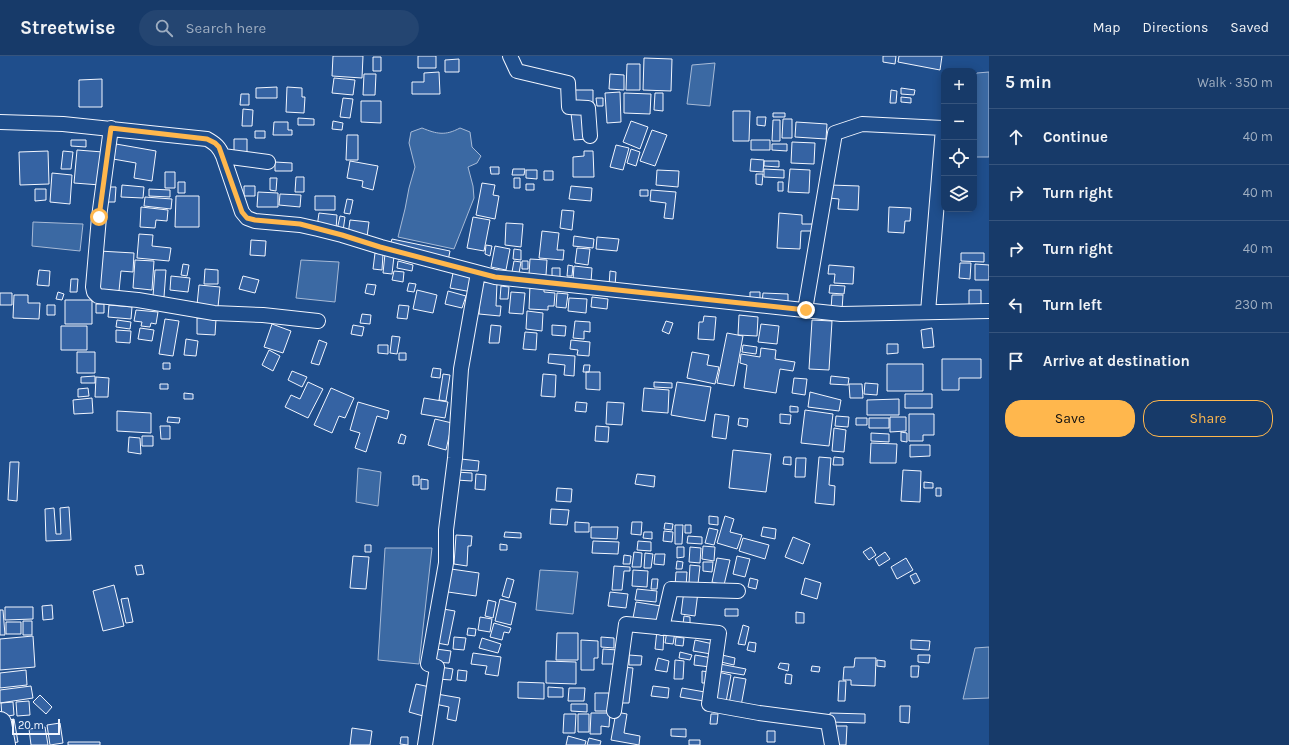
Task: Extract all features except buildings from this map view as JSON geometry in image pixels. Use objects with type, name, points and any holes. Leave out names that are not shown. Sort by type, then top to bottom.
[{"type":"highway","points":[[0,722],[4,745]]},
{"type":"street","points":[[510,56],[517,71],[568,83],[569,106],[588,108],[590,136]]},
{"type":"street","points":[[0,122],[63,124],[207,139],[219,147],[242,212],[247,218],[300,224],[380,247],[495,277],[841,314],[989,311]]},
{"type":"street","points":[[806,310],[835,133],[862,124],[943,128],[928,312]]},
{"type":"street","points":[[111,128],[99,217],[94,272],[93,287],[94,292],[98,296],[138,300],[214,313],[263,315],[318,321]]},
{"type":"street","points":[[223,156],[268,162]]},
{"type":"street","points":[[425,745],[437,667],[428,664],[446,563],[446,530],[455,458],[461,369],[478,272]]},
{"type":"street","points":[[662,628],[671,589],[738,591]]},
{"type":"street","points":[[614,711],[626,624],[719,633],[709,704],[760,713],[828,722],[832,745]]},
{"type":"water","points":[[715,63],[710,106],[687,104],[692,65]]},
{"type":"water","points":[[989,72],[989,157],[977,157],[977,73]]},
{"type":"water","points":[[422,128],[432,132],[441,133],[455,131],[460,128],[470,132],[472,147],[481,156],[477,163],[468,167],[473,186],[474,198],[454,249],[398,237],[415,167],[409,143],[411,132]]},
{"type":"water","points":[[33,222],[83,224],[80,251],[32,246]]},
{"type":"water","points":[[301,260],[339,262],[335,302],[296,298]]},
{"type":"water","points":[[358,468],[381,472],[378,506],[356,502]]},
{"type":"water","points":[[385,548],[432,548],[419,664],[378,660]]},
{"type":"water","points":[[540,570],[578,572],[573,614],[536,610]]},
{"type":"water","points":[[989,647],[989,698],[963,699],[975,648]]},
{"type":"route","points":[[99,217],[111,128],[160,135],[207,139],[219,147],[242,212],[247,218],[300,224],[380,247],[495,277],[806,310]]}]
